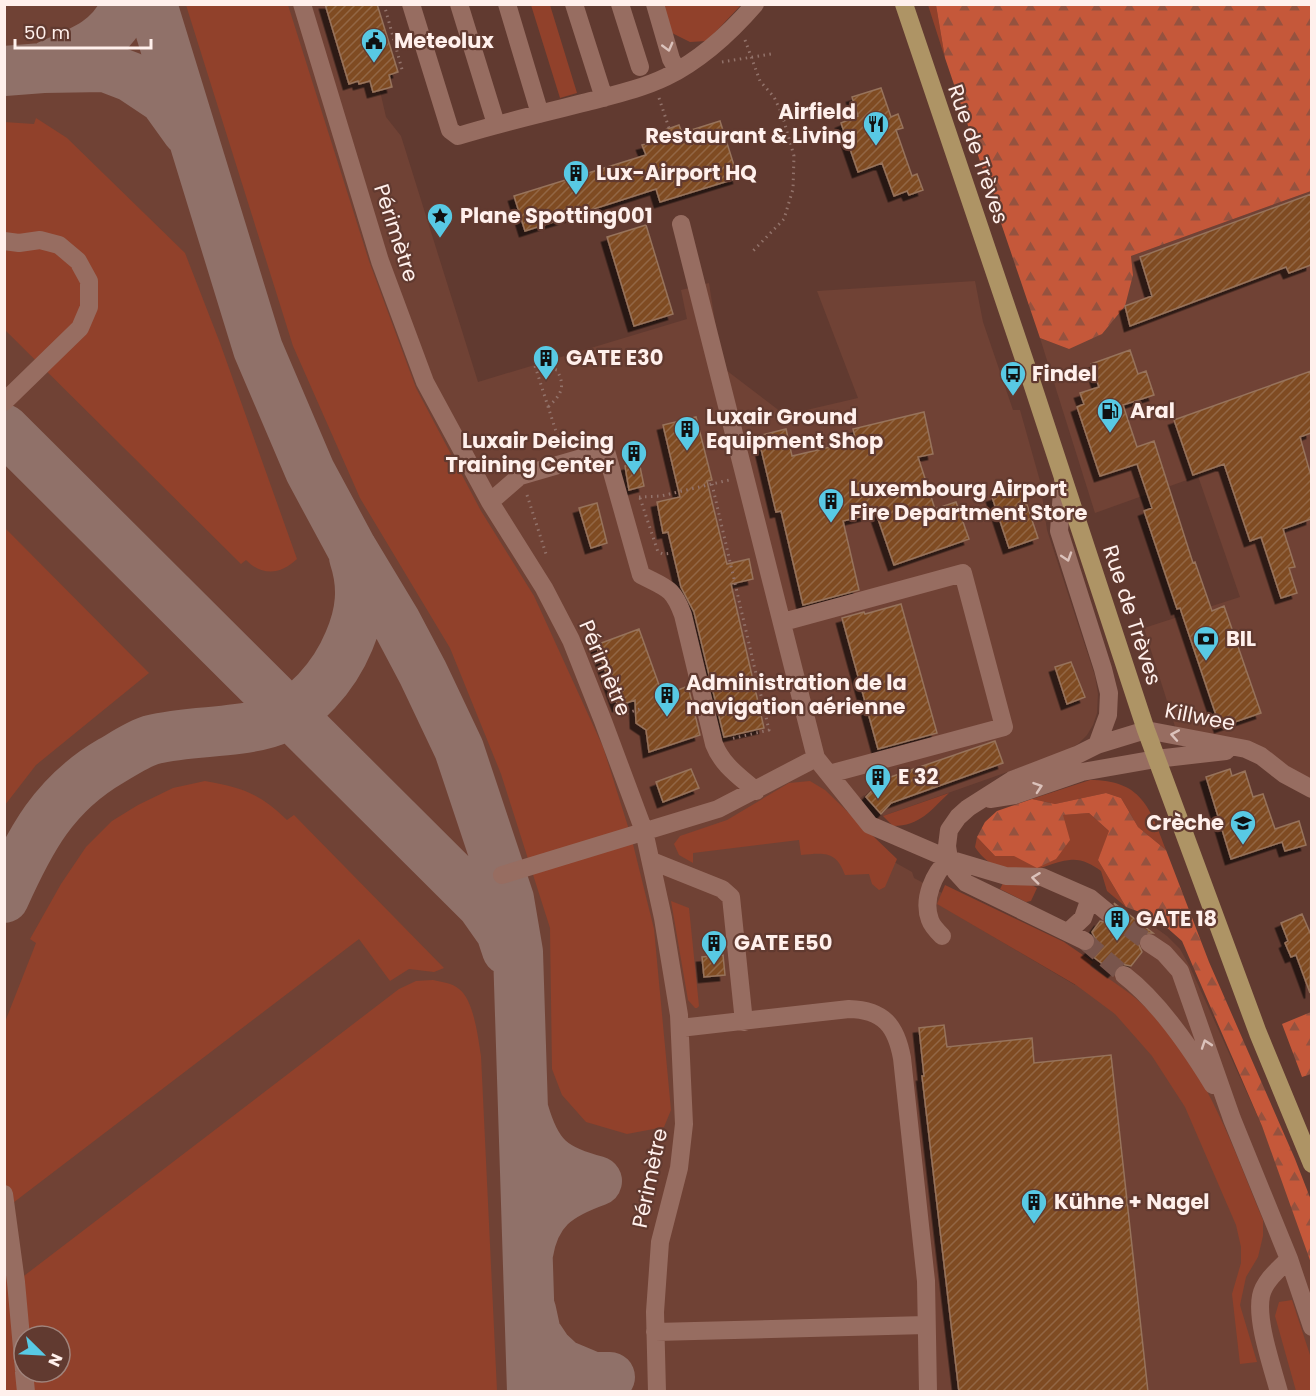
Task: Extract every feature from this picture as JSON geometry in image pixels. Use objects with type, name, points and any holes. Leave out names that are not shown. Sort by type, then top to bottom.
[{"type":"main road","name":"Rue de Trèves","points":[[904,5],[1156,759],[1258,1033],[1311,1164]]},
{"type":"street","name":"Périmètre","points":[[302,4],[380,261],[425,382],[490,502],[543,588],[571,640],[644,831],[652,861],[680,1028],[684,1124],[679,1168],[660,1242],[655,1332],[657,1392]]},
{"type":"street","points":[[411,4],[450,130],[458,136],[496,124],[604,98],[654,82],[702,54],[740,21],[754,4]]},
{"type":"street","points":[[459,4],[496,124]]},
{"type":"street","points":[[507,4],[540,114]]},
{"type":"street","points":[[574,4],[604,98]]},
{"type":"street","points":[[620,4],[640,67]]},
{"type":"street","points":[[655,4],[671,59],[677,70]]},
{"type":"street","points":[[681,224],[816,758],[870,825],[949,859],[1006,876],[1042,877],[1090,898],[1107,912]]},
{"type":"street","points":[[4,241],[19,243],[40,240],[59,245],[78,261],[89,280],[89,307],[80,328],[4,402]]},
{"type":"street","points":[[490,502],[520,476],[606,451],[641,575],[665,587],[678,599],[719,757],[728,768],[756,790]]},
{"type":"street","points":[[1063,479],[1059,531],[1103,669],[1108,693],[1107,715],[1097,745]]},
{"type":"street","points":[[783,622],[963,573],[1004,728],[829,774]]},
{"type":"street","points":[[1085,941],[966,883],[956,872],[949,859],[947,846],[949,830],[968,808],[1012,780],[1077,756],[1097,745],[1146,730]]},
{"type":"street","name":"Killwee","points":[[1146,730],[1246,749],[1262,756],[1284,774],[1311,789]]},
{"type":"street","name":"Killwee","points":[[981,801],[1015,795],[1082,771],[1156,759],[1246,749]]},
{"type":"street","points":[[502,875],[718,809],[816,758]]},
{"type":"street","points":[[942,936],[932,925],[927,906],[931,884],[949,859]]},
{"type":"street","points":[[652,861],[722,889],[731,897],[744,1022]]},
{"type":"street","points":[[1068,932],[1083,918],[1090,898]]},
{"type":"street","points":[[1149,943],[1164,953],[1180,971],[1233,1119],[1289,1259],[1311,1327]]},
{"type":"street","points":[[1124,975],[1137,985],[1168,1021],[1202,1067],[1233,1119]]},
{"type":"street","points":[[680,1028],[862,1009],[875,1014],[893,1029],[898,1038],[902,1058],[926,1281],[928,1392]]},
{"type":"street","points":[[4,1194],[20,1324]]},
{"type":"street","points":[[1279,1392],[1260,1317],[1261,1294],[1272,1276],[1289,1259]]},
{"type":"street","points":[[655,1332],[926,1325]]},
{"type":"path","points":[[384,4],[403,73]]},
{"type":"path","points":[[740,21],[750,59],[760,81],[774,97],[782,114],[794,156],[794,189],[784,219],[753,252]]},
{"type":"path","points":[[727,62],[771,54]]},
{"type":"path","points":[[654,82],[669,128]]},
{"type":"path","points":[[548,407],[559,397],[563,387],[562,379],[557,370],[536,365],[548,407],[562,451]]},
{"type":"path","points":[[650,497],[745,476]]},
{"type":"path","points":[[712,484],[769,730],[721,741]]},
{"type":"path","points":[[640,498],[658,552],[673,553]]},
{"type":"shaded area","points":[[5,5],[377,5],[398,72],[389,75],[392,87],[380,91],[386,117],[401,136],[478,382],[687,319],[681,290],[709,283],[722,367],[785,415],[858,398],[817,291],[975,281],[983,322],[1013,410],[1020,410],[1040,481],[1047,530],[1095,676],[1098,694],[1097,713],[1087,735],[1078,744],[1064,752],[883,816],[864,795],[842,814],[890,863],[896,863],[912,872],[914,878],[942,893],[938,904],[1075,985],[1095,958],[1080,947],[1114,903],[1136,920],[1139,916],[1167,936],[1180,949],[1262,1126],[1311,1248],[1311,1391],[5,1392]]},
{"type":"shaded area","points":[[186,5],[288,5],[369,261],[416,388],[481,511],[534,596],[603,747],[631,836],[654,929],[671,1110],[664,1127],[627,1134],[586,1122],[562,1095],[552,1069],[550,928],[501,774],[450,648],[360,498],[293,346]]},
{"type":"shaded area","points":[[531,5],[550,5],[577,93],[560,98]]},
{"type":"shaded area","points":[[662,5],[741,5],[707,41],[690,42],[672,33]]},
{"type":"shaded area","points":[[928,5],[936,5],[945,58]]},
{"type":"shaded area","points":[[36,118],[67,138],[185,253],[220,343],[297,559],[285,568],[272,572],[259,569],[246,560],[241,564],[5,330],[4,122],[34,124]]},
{"type":"shaded area","points":[[1311,191],[1311,789],[1261,756],[1178,736],[1144,628],[1240,597],[1198,476],[1095,513],[1040,338],[1069,349],[1133,275],[1131,256]]},
{"type":"shaded area","points":[[5,528],[149,673],[36,765],[5,805]]},
{"type":"shaded area","points":[[1090,780],[1121,785],[1141,799],[1155,821],[1166,850],[1138,827],[1121,798],[1106,793],[1055,804],[1032,799]]},
{"type":"shaded area","points":[[205,781],[250,793],[287,820],[294,815],[444,968],[434,972],[409,969],[390,981],[359,939],[5,1209],[5,1022],[36,943],[30,939],[61,884],[86,847],[112,821],[173,788]]},
{"type":"shaded area","points":[[810,781],[825,790],[897,859],[885,887],[879,890],[872,884],[869,874],[845,875],[837,861],[828,855],[801,855],[799,840],[693,853],[693,863],[679,855],[674,844],[680,836],[727,820],[789,783]]},
{"type":"shaded area","points":[[949,793],[924,816],[911,823],[893,826],[883,816]]},
{"type":"shaded area","points":[[1089,813],[1110,832],[1098,860],[1126,907],[1107,891],[1101,871],[1086,862],[1070,860],[1029,871],[1016,872],[996,866],[984,858],[975,847],[977,837],[995,856],[1014,856],[1063,815]]},
{"type":"shaded area","points":[[1003,883],[1030,884],[1037,888],[1031,901],[1026,902],[1000,889]]},
{"type":"shaded area","points":[[945,885],[1064,942],[1093,962],[1090,966],[1142,1004],[1183,1051],[1214,1105],[1263,1220],[1263,1236],[1258,1257],[1246,1277],[1240,1305],[1257,1362],[1240,1364],[1232,1294],[1241,1263],[1241,1247],[1236,1225],[1185,1107],[1152,1056],[1115,1014],[1076,985],[937,904]]},
{"type":"shaded area","points":[[671,901],[689,908],[699,1006],[697,1008],[688,1000]]},
{"type":"shaded area","points":[[433,980],[450,984],[464,994],[472,1010],[477,1030],[481,1056],[497,1391],[5,1391],[4,1260],[16,1282],[399,989],[416,981]]},
{"type":"shaded area","points":[[1292,1300],[1311,1358],[1311,1391],[1296,1391],[1275,1316],[1279,1302]]},
{"type":"green space","points":[[936,5],[1311,5],[1311,191],[1131,256],[1133,275],[1125,306],[1102,334],[1069,349],[1040,338],[945,58]]},
{"type":"green space","points":[[1106,793],[1121,798],[1138,827],[1166,850],[1209,962],[1311,1200],[1311,1263],[1262,1126],[1182,941],[1156,918],[1126,907],[1098,860],[1109,831],[1089,813],[1063,815],[1070,840],[1056,859],[1037,868],[1014,856],[995,856],[977,837],[985,822],[997,811],[1032,799],[1055,804]]},
{"type":"green space","points":[[1311,1012],[1311,1074],[1302,1077],[1282,1024]]},
{"type":"building","points":[[325,4],[377,4],[398,72],[389,75],[392,87],[373,92],[370,81],[349,84]]},
{"type":"building","name":"Airfield Restaurant & Living","points":[[881,88],[891,117],[898,114],[903,128],[896,130],[912,176],[917,174],[923,190],[909,195],[907,191],[894,196],[882,163],[858,172],[841,123],[858,116],[852,97]]},
{"type":"building","points":[[720,121],[738,178],[660,202],[656,189],[525,231],[514,196],[646,155],[642,145],[661,140],[659,132],[679,125],[682,133]]},
{"type":"building","points":[[1311,194],[1311,265],[1289,273],[1286,267],[1130,326],[1125,306],[1152,296],[1140,257]]},
{"type":"building","points":[[646,225],[673,314],[634,326],[607,237]]},
{"type":"building","points":[[1130,350],[1138,374],[1146,371],[1154,395],[1123,405],[1137,447],[1154,441],[1193,563],[1195,562],[1212,611],[1224,606],[1261,713],[1220,727],[1144,511],[1152,508],[1137,464],[1100,476],[1077,407],[1084,404],[1080,393],[1099,387],[1091,364]]},
{"type":"building","points":[[1311,371],[1311,433],[1300,437],[1311,476],[1311,519],[1283,529],[1295,567],[1289,568],[1297,593],[1281,598],[1261,537],[1250,541],[1224,464],[1193,475],[1174,420]]},
{"type":"building","points":[[924,412],[933,454],[918,457],[935,509],[956,502],[969,539],[894,565],[876,513],[843,521],[859,590],[803,605],[781,511],[776,512],[758,436],[786,429],[792,456],[856,441],[853,429]]},
{"type":"building","name":"Luxair Ground Equipment Shop","points":[[696,417],[712,480],[707,481],[727,564],[749,559],[753,579],[731,584],[764,728],[724,737],[694,612],[681,587],[668,532],[663,533],[657,502],[680,497],[663,425]]},
{"type":"building","name":"Luxair Deicing Training Center","points":[[639,462],[644,486],[629,490],[625,466]]},
{"type":"building","points":[[1021,487],[1038,538],[1009,548],[992,497]]},
{"type":"building","points":[[597,503],[607,543],[591,548],[579,508]]},
{"type":"building","points":[[901,604],[937,733],[878,749],[842,618]]},
{"type":"building","points":[[639,629],[663,696],[688,686],[700,735],[649,752],[646,730],[636,723],[635,700],[618,706],[596,645]]},
{"type":"building","points":[[1071,662],[1085,697],[1067,704],[1055,667]]},
{"type":"building","points":[[995,741],[1003,763],[891,803],[881,814],[866,797],[882,780]]},
{"type":"building","points":[[691,769],[699,788],[663,802],[656,782]]},
{"type":"building","points":[[1230,769],[1232,776],[1245,771],[1253,797],[1263,794],[1275,829],[1299,821],[1306,845],[1285,851],[1282,842],[1231,859],[1206,777]]},
{"type":"building","name":"GATE 18","points":[[1114,903],[1153,933],[1145,933],[1139,937],[1138,943],[1142,952],[1131,966],[1121,964],[1113,972],[1087,952],[1095,945],[1096,940],[1092,932],[1100,921],[1110,923],[1116,919],[1118,909]]},
{"type":"building","points":[[1302,914],[1311,935],[1310,993],[1296,955],[1291,957],[1285,943],[1288,941],[1281,923]]},
{"type":"building","name":"GATE E50","points":[[723,955],[725,975],[704,977],[702,957]]},
{"type":"building","name":"Kühne + Nagel","points":[[944,1025],[947,1047],[1032,1038],[1034,1063],[1111,1055],[1148,1392],[959,1392],[922,1076],[924,1076],[919,1028]]},
{"type":"taxiway","points":[[51,64],[86,49],[105,35],[121,16],[126,4]]},
{"type":"taxiway","points":[[152,4],[258,349],[310,471],[352,549],[396,622],[459,749],[509,899],[518,952],[532,1392]]},
{"type":"taxiway","points":[[4,71],[105,67],[131,77],[164,99],[187,131]]},
{"type":"taxiway","points":[[4,429],[482,905],[501,932],[507,950]]},
{"type":"taxiway","points":[[4,898],[34,838],[46,820],[74,788],[111,761],[151,740],[268,723],[294,711],[306,702],[336,667],[356,620],[360,589],[354,557]]},
{"type":"taxiway","points":[[524,1112],[535,1140],[549,1159],[569,1172],[597,1181],[571,1192],[550,1206],[536,1226],[528,1254]]},
{"type":"taxiway","points":[[531,1310],[536,1333],[548,1351],[562,1364],[593,1377],[610,1377],[592,1381],[570,1392]]},
{"type":"tunnel","points":[[1107,912],[1149,943]]},
{"type":"tunnel","points":[[1085,941],[1124,975]]},
{"type":"place","name":"Meteolux","points":[[374,64]]},
{"type":"place","name":"Airfield Restaurant & Living","points":[[876,147]]},
{"type":"place","name":"Lux-Airport HQ","points":[[576,196]]},
{"type":"place","name":"Plane Spotting001","points":[[440,239]]},
{"type":"place","name":"GATE E30","points":[[546,381]]},
{"type":"place","name":"Findel","points":[[1013,397]]},
{"type":"place","name":"Aral","points":[[1110,434]]},
{"type":"place","name":"Luxair Ground Equipment Shop","points":[[687,452]]},
{"type":"place","name":"Luxair Deicing Training Center","points":[[634,476]]},
{"type":"place","name":"Luxembourg Airport Fire Department Store","points":[[831,524]]},
{"type":"place","name":"BIL","points":[[1206,662]]},
{"type":"place","name":"Administration de la navigation aérienne","points":[[667,718]]},
{"type":"place","name":"E 32","points":[[878,800]]},
{"type":"place","name":"Crèche","points":[[1243,846]]},
{"type":"place","name":"GATE 18","points":[[1117,942]]},
{"type":"place","name":"GATE E50","points":[[714,966]]},
{"type":"place","name":"Kühne + Nagel","points":[[1034,1225]]}]
